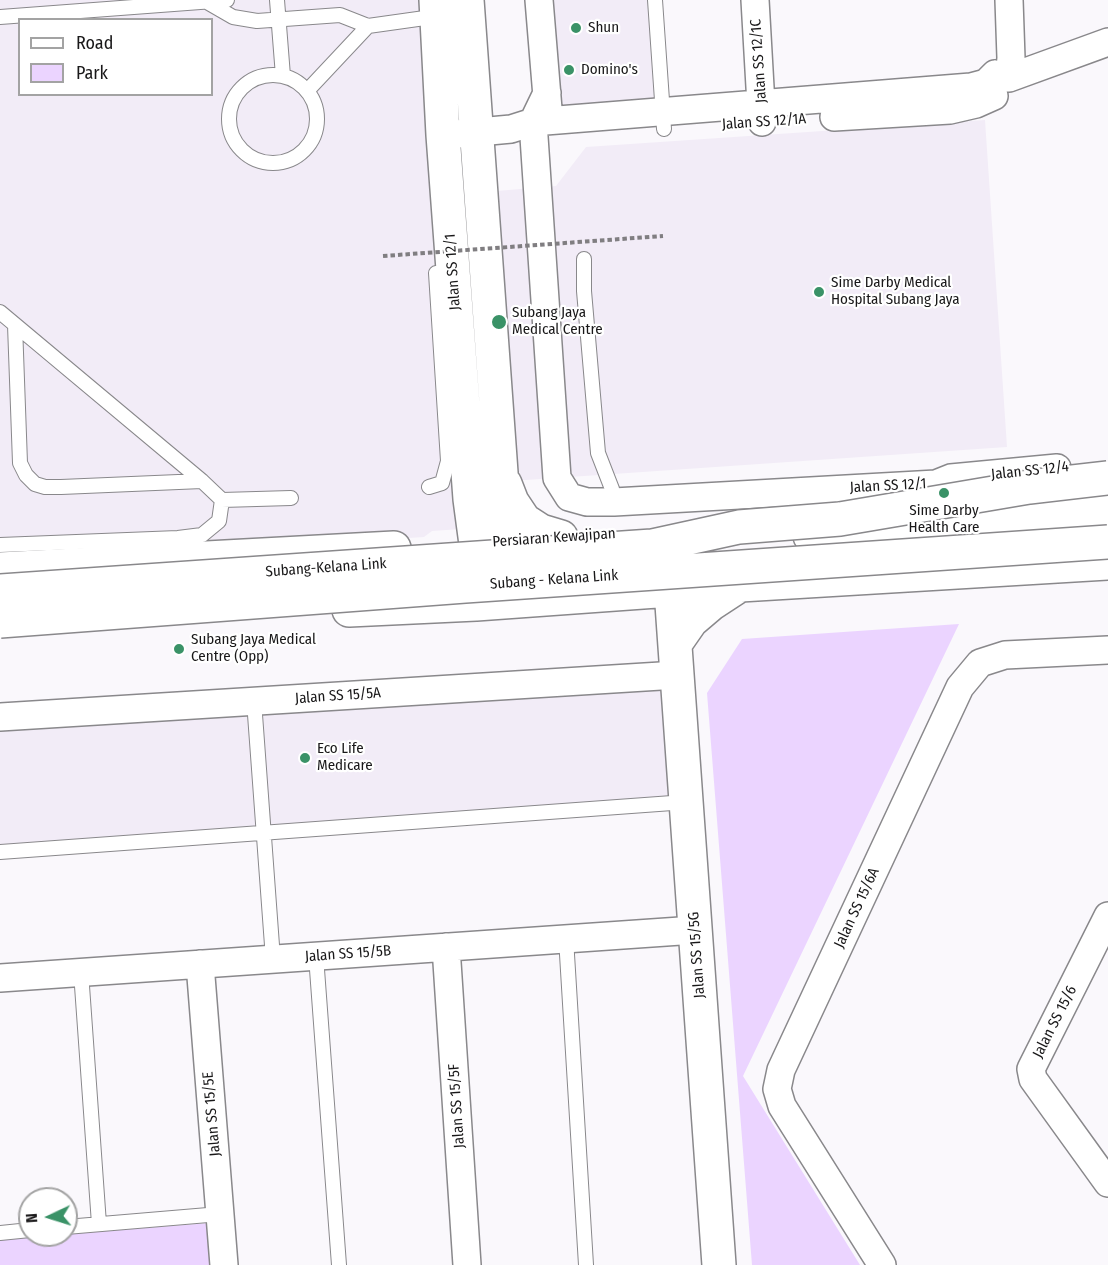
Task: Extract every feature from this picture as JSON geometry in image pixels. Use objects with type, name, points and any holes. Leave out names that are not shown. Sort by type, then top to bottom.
[{"type":"main road","points":[[452,8],[477,132],[501,474],[491,543],[481,574],[488,588],[487,597]]},
{"type":"main road","name":"Jalan SS 12/1","points":[[452,8],[443,135],[470,499],[491,543]]},
{"type":"main road","points":[[501,474],[512,502],[524,520],[541,531],[561,537]]},
{"type":"main road","points":[[652,546],[739,527],[840,519],[1029,487],[1108,478]]},
{"type":"main road","name":"Persiaran Kewajipan","points":[[6,553],[491,543],[1108,496]]},
{"type":"main road","points":[[652,546],[915,530],[1108,513]]},
{"type":"main road","name":"Subang - Kelana Link","points":[[0,621],[465,586],[1108,542]]},
{"type":"main road","name":"Subang-Kelana Link","points":[[0,591],[652,546]]},
{"type":"main road","points":[[0,628],[487,597],[671,590],[1108,563]]},
{"type":"main road","points":[[487,597],[508,591],[756,574],[806,581]]},
{"type":"main road","points":[[676,659],[692,621],[711,604],[740,585]]},
{"type":"main road","name":"Jalan SS 15/5G","points":[[671,590],[719,1265]]},
{"type":"street","points":[[535,129],[547,93],[539,0]]},
{"type":"street","name":"Jalan SS 12/1C","points":[[755,0],[762,113]]},
{"type":"street","points":[[995,0],[1002,76]]},
{"type":"street","points":[[1002,76],[1011,58],[1009,0]]},
{"type":"street","name":"Jalan SS 12/1A","points":[[443,135],[762,113],[971,87],[1108,42]]},
{"type":"street","name":"Jalan SS 12/1","points":[[535,129],[557,478],[569,496],[587,502],[613,496],[936,484],[951,478]]},
{"type":"street","name":"Jalan SS 12/4","points":[[951,478],[1108,462]]},
{"type":"street","name":"Jalan SS 15/6A","points":[[882,1265],[782,1106],[777,1089],[781,1070],[960,687],[980,663],[1005,655],[1108,650]]},
{"type":"street","name":"Jalan SS 15/5A","points":[[0,717],[254,701],[676,659]]},
{"type":"street","name":"Jalan SS 15/6","points":[[1108,916],[1031,1069],[1033,1079],[1108,1183]]},
{"type":"street","name":"Jalan SS 15/5B","points":[[0,978],[695,930]]},
{"type":"street","name":"Jalan SS 15/5F","points":[[446,947],[467,1265]]},
{"type":"street","name":"Jalan SS 15/5E","points":[[200,964],[224,1265]]},
{"type":"lane","points":[[0,17],[227,0]]},
{"type":"lane","points":[[278,0],[283,76]]},
{"type":"lane","points":[[655,0],[663,121]]},
{"type":"lane","points":[[207,2],[233,17],[257,21],[340,15],[368,26],[452,8]]},
{"type":"lane","points":[[307,91],[368,26]]},
{"type":"lane","points":[[268,75],[283,76],[297,82],[307,91],[314,104],[317,118],[315,132],[309,145],[299,155],[286,161],[272,163],[258,160],[246,153],[236,142],[230,129],[230,114],[234,99],[242,87],[254,79],[268,75]]},
{"type":"lane","points":[[584,259],[584,291],[598,453],[613,496]]},
{"type":"lane","points":[[429,487],[442,483],[448,461],[436,273],[453,272]]},
{"type":"lane","points":[[0,312],[222,500],[291,498]]},
{"type":"lane","points":[[15,325],[20,463],[34,484],[61,487],[202,481]]},
{"type":"lane","points":[[6,553],[202,535],[219,521],[222,500]]},
{"type":"lane","points":[[254,701],[273,959]]},
{"type":"lane","points":[[0,852],[686,802]]},
{"type":"lane","points":[[566,938],[586,1265]]},
{"type":"lane","points":[[316,956],[339,1265]]},
{"type":"lane","points":[[81,972],[99,1224]]},
{"type":"lane","points":[[78,1226],[220,1214]]},
{"type":"lane","points":[[0,1233],[18,1231]]},
{"type":"path","points":[[383,256],[663,236]]},
{"type":"shaded area","name":"Subang Jaya Medical Centre","points":[[0,0],[423,0],[437,196],[556,186],[586,147],[985,120],[1007,447],[458,486],[461,529],[432,531],[424,537],[179,553],[0,555]]},
{"type":"shaded area","points":[[538,0],[648,0],[656,114],[548,119]]},
{"type":"shaded area","points":[[666,685],[674,800],[0,845],[0,726]]},
{"type":"green space","points":[[959,624],[743,1076],[860,1265],[752,1265],[707,693],[742,639]]},
{"type":"green space","points":[[210,1223],[214,1265],[0,1265],[0,1239],[18,1238],[18,1247],[78,1247],[78,1233]]},
{"type":"place","name":"Shun","points":[[576,28]]},
{"type":"place","name":"Domino's","points":[[569,70]]},
{"type":"place","name":"Sime Darby Medical Hospital Subang Jaya","points":[[819,292]]},
{"type":"place","name":"Subang Jaya Medical Centre","points":[[499,322]]},
{"type":"place","name":"Sime Darby Health Care","points":[[944,493]]},
{"type":"place","name":"Subang Jaya Medical Centre (Opp)","points":[[179,649]]},
{"type":"place","name":"Eco Life Medicare","points":[[305,758]]}]
